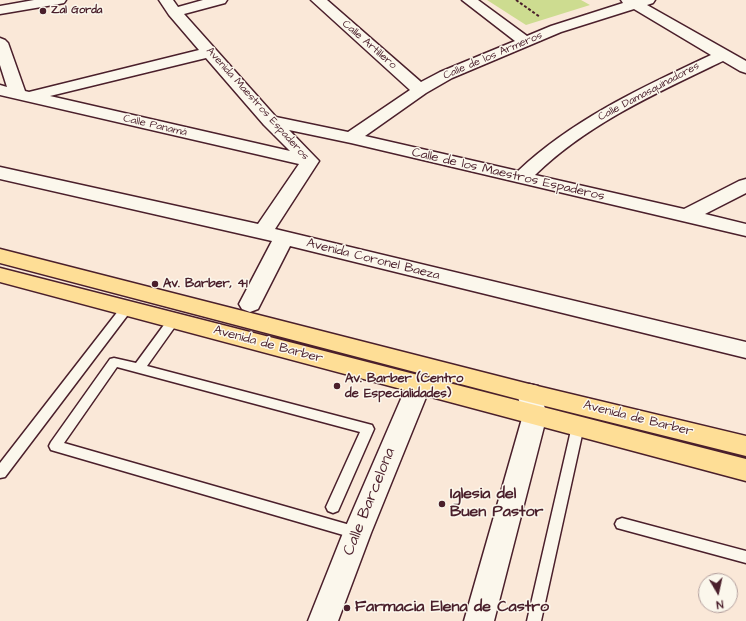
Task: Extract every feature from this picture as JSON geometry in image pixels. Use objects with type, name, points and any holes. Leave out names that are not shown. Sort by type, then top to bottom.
[{"type":"main road","name":"Avenida de Barber","points":[[0,256],[532,404],[578,426],[746,470]]},
{"type":"main road","name":"Avenida de Barber","points":[[0,275],[419,385],[532,404],[746,446]]},
{"type":"street","points":[[0,10],[59,0]]},
{"type":"street","points":[[170,6],[220,0]]},
{"type":"street","name":"Calle Artillero","points":[[318,0],[420,90]]},
{"type":"street","points":[[469,0],[526,42]]},
{"type":"street","points":[[637,1],[746,68]]},
{"type":"street","name":"Calle de los Armeros","points":[[350,138],[420,90],[446,75],[556,29],[637,1]]},
{"type":"street","name":"Avenida Maestros Espaderos","points":[[170,6],[270,121],[310,161],[263,232]]},
{"type":"street","points":[[0,43],[23,96],[210,52]]},
{"type":"street","name":"Calle Damasquinadores","points":[[522,178],[547,154],[592,122],[648,90],[723,55]]},
{"type":"street","name":"Calle Panamá","points":[[0,90],[310,161]]},
{"type":"street","name":"Calle de los Maestros Espaderos","points":[[270,121],[350,138],[746,230]]},
{"type":"street","name":"Avenida Coronel Baeza","points":[[0,173],[263,232],[746,350]]},
{"type":"street","points":[[686,216],[746,185]]},
{"type":"street","points":[[250,304],[284,238]]},
{"type":"street","name":"Calle Barcelona","points":[[323,621],[356,533],[419,385]]},
{"type":"street","points":[[479,621],[532,404]]},
{"type":"lane","points":[[0,473],[126,309]]},
{"type":"lane","points":[[139,368],[173,321]]},
{"type":"lane","points":[[333,508],[368,429],[114,362],[54,446],[356,533]]},
{"type":"lane","points":[[534,621],[578,426]]},
{"type":"lane","points":[[622,524],[746,557]]},
{"type":"path","points":[[516,0],[556,29]]},
{"type":"green space","points":[[487,0],[581,0],[590,5],[526,25]]},
{"type":"place","name":"Zal Gorda","points":[[43,11]]},
{"type":"place","name":"Av. Barber, 41","points":[[155,284]]},
{"type":"place","name":"Av. Barber (Centro de Especialidades)","points":[[337,386]]},
{"type":"place","name":"Iglesia del Buen Pastor","points":[[442,504]]},
{"type":"place","name":"Farmacia Elena de Castro","points":[[347,608]]}]
